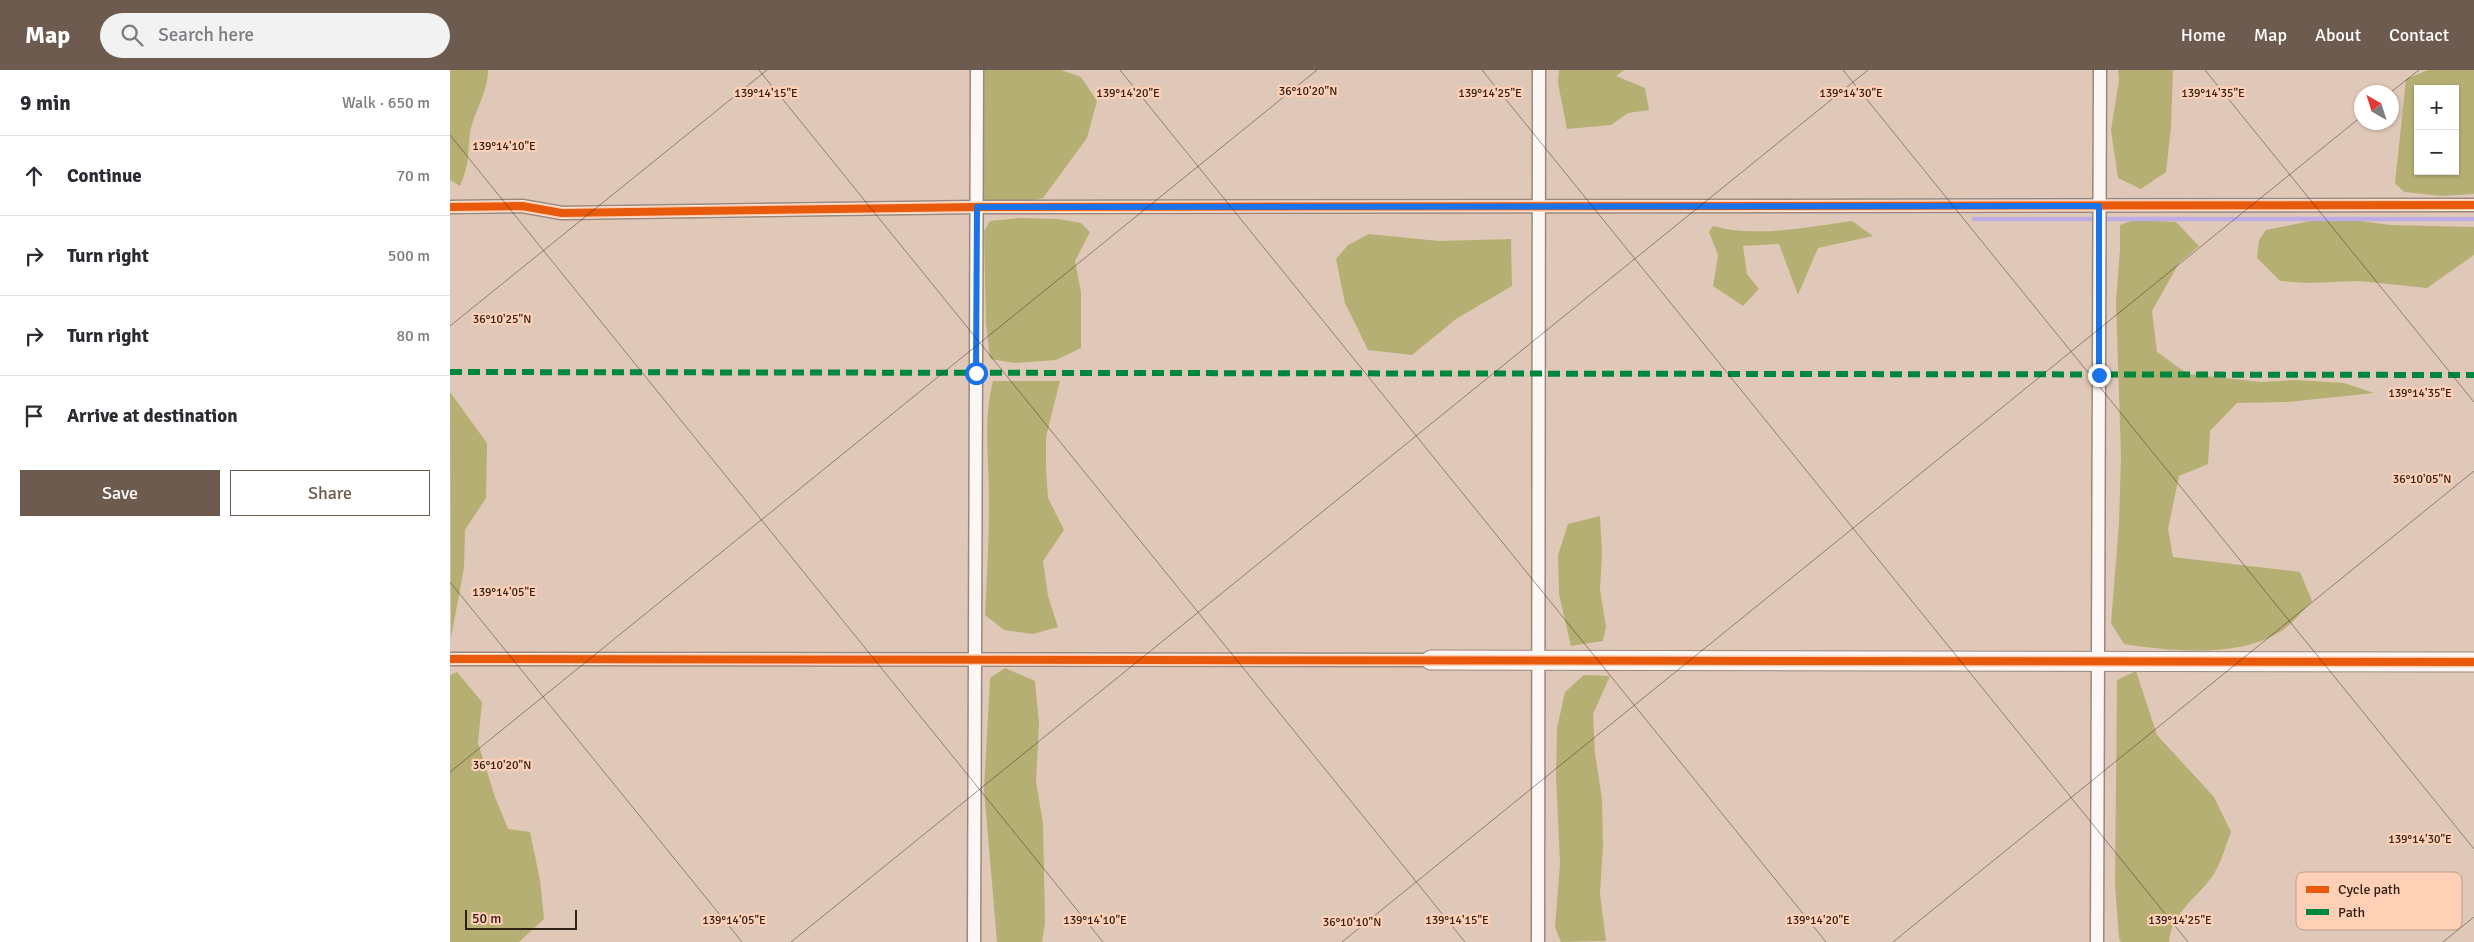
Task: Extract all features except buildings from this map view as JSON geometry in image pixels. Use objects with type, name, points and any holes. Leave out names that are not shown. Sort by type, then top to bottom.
[{"type":"street","points":[[974,942],[978,70]]},
{"type":"street","points":[[1538,942],[1540,660],[1538,207],[1540,70]]},
{"type":"street","points":[[2097,942],[2100,70]]},
{"type":"street","points":[[450,207],[522,206],[562,213],[977,207],[2474,205]]},
{"type":"street","points":[[450,659],[2474,662]]},
{"type":"shaded area","points":[[450,70],[488,70],[486,86],[470,133],[467,165],[460,186],[450,180]]},
{"type":"shaded area","points":[[981,70],[1061,70],[1081,77],[1097,101],[1087,138],[1043,198],[1020,204],[982,202]]},
{"type":"shaded area","points":[[1559,70],[1624,70],[1616,76],[1645,88],[1649,110],[1628,113],[1611,125],[1567,129],[1558,83]]},
{"type":"shaded area","points":[[2118,70],[2173,70],[2171,127],[2166,172],[2141,189],[2118,178],[2111,130],[2119,80]]},
{"type":"shaded area","points":[[2428,70],[2474,70],[2474,194],[2442,196],[2404,192],[2395,183],[2406,79]]},
{"type":"shaded area","points":[[2331,217],[2390,225],[2474,227],[2474,255],[2427,288],[2358,281],[2309,283],[2280,281],[2257,258],[2259,240],[2266,230]]},
{"type":"shaded area","points":[[1020,218],[1058,219],[1081,223],[1090,232],[1075,261],[1081,292],[1081,348],[1056,360],[1015,363],[990,359],[986,323],[984,231],[990,221]]},
{"type":"shaded area","points":[[2134,220],[2176,222],[2199,246],[2179,263],[2152,311],[2157,352],[2188,374],[2261,382],[2297,380],[2344,383],[2374,393],[2288,402],[2237,403],[2210,431],[2208,464],[2179,476],[2168,529],[2173,557],[2300,572],[2312,601],[2288,626],[2271,637],[2252,644],[2231,648],[2186,651],[2143,647],[2124,644],[2111,623],[2119,523],[2121,457],[2116,302],[2120,225]]},
{"type":"shaded area","points":[[1852,221],[1873,236],[1818,248],[1798,295],[1779,244],[1743,246],[1747,274],[1759,289],[1743,306],[1713,286],[1718,255],[1709,232],[1713,226],[1747,231],[1765,231]]},
{"type":"shaded area","points":[[1369,234],[1439,241],[1511,239],[1512,286],[1456,319],[1412,355],[1368,350],[1345,303],[1336,259],[1348,245]]},
{"type":"shaded area","points":[[993,381],[1060,381],[1046,437],[1046,468],[1048,498],[1064,530],[1043,561],[1048,596],[1058,627],[1033,634],[1004,630],[985,615],[989,514],[987,425]]},
{"type":"shaded area","points":[[450,392],[487,443],[486,498],[465,530],[464,568],[451,638]]},
{"type":"shaded area","points":[[1600,516],[1602,554],[1600,590],[1606,627],[1603,641],[1571,646],[1559,594],[1558,555],[1568,524]]},
{"type":"shaded area","points":[[1005,668],[1035,681],[1039,724],[1036,782],[1043,823],[1045,923],[1042,942],[997,942],[984,789],[990,678]]},
{"type":"shaded area","points":[[2136,671],[2157,735],[2214,797],[2231,832],[2215,872],[2175,921],[2169,942],[2121,942],[2119,938],[2115,885],[2117,680]]},
{"type":"shaded area","points":[[457,672],[482,702],[478,743],[495,797],[508,829],[530,832],[540,880],[544,919],[519,942],[450,942],[450,675]]},
{"type":"shaded area","points":[[1584,675],[1610,676],[1593,714],[1595,753],[1602,799],[1603,846],[1600,894],[1606,941],[1561,942],[1555,927],[1560,864],[1556,775],[1557,728],[1565,692]]},
{"type":"waterway","points":[[1974,219],[2474,219]]},
{"type":"marked path","points":[[450,372],[2474,375]]},
{"type":"cycle path","points":[[450,207],[522,206],[562,213],[977,207],[2474,205]]},
{"type":"cycle path","points":[[450,659],[2474,662]]},
{"type":"route","points":[[976,373],[977,207],[2099,206],[2099,375]]}]
